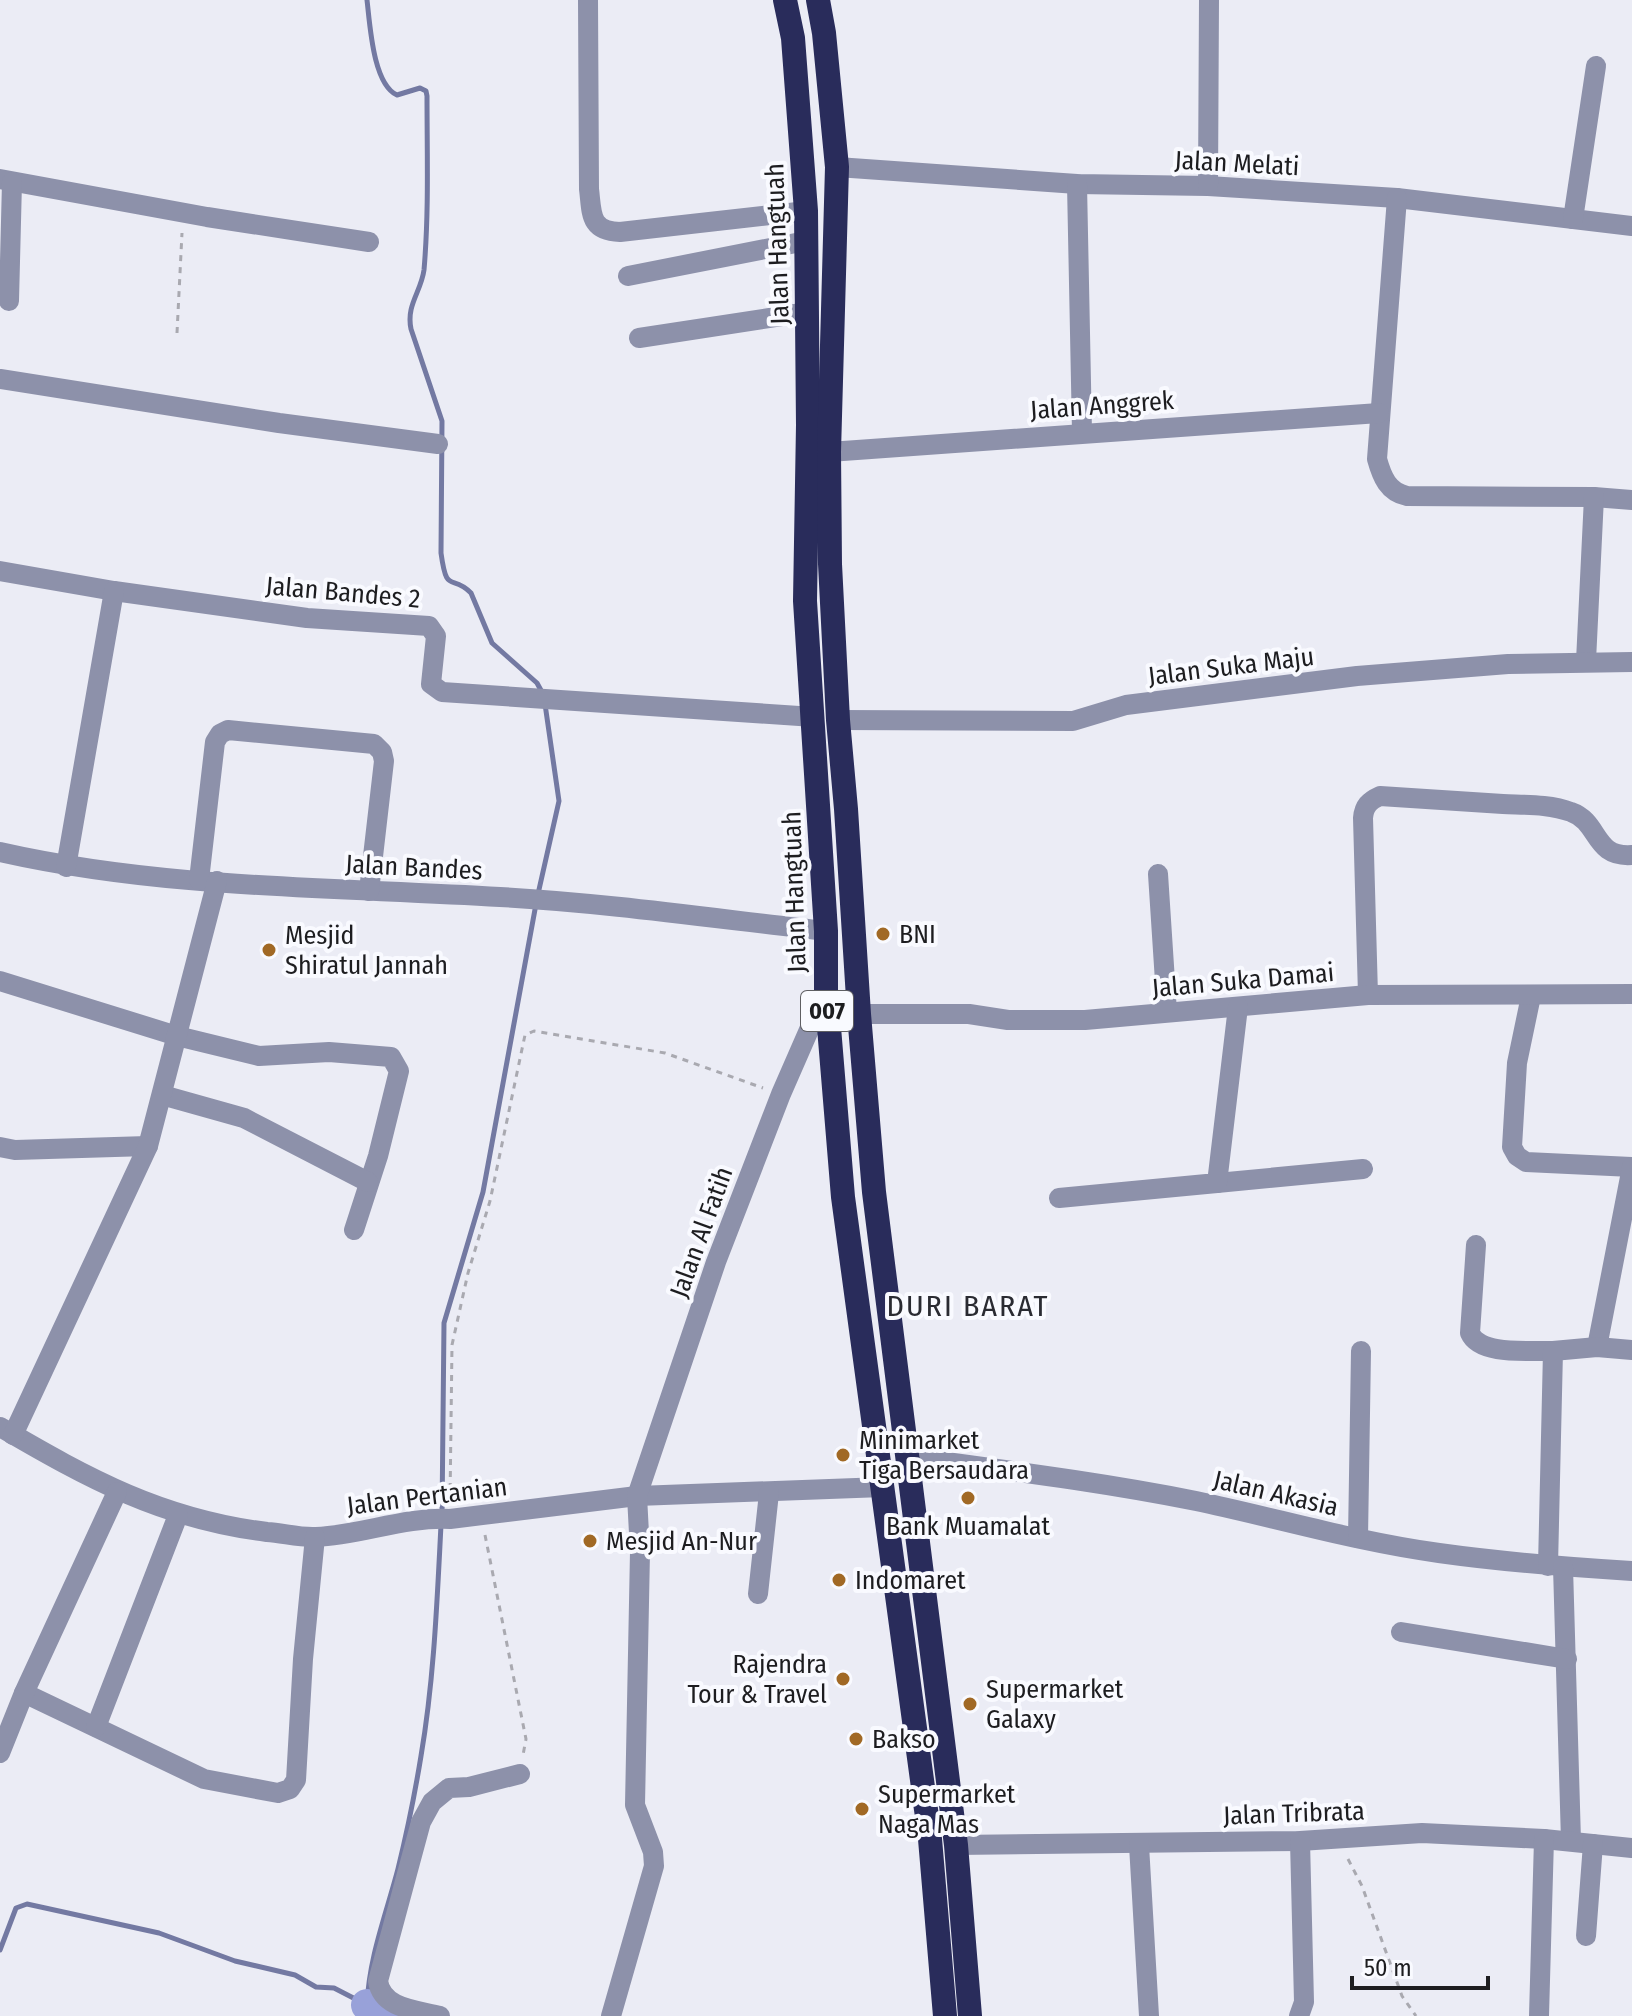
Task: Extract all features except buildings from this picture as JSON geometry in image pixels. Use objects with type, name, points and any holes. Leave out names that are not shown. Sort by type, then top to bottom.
[{"type":"highway","name":"Jalan Hangtuah","points":[[785,0],[793,38],[806,211],[805,601],[846,809],[874,1192],[956,1845],[970,2016]]},
{"type":"highway","name":"Jalan Hangtuah","points":[[818,0],[837,167],[826,719],[819,810],[826,991],[843,1197],[930,1839],[945,2016]]},
{"type":"highway","points":[[793,38],[824,33]]},
{"type":"highway","points":[[819,810],[846,809]]},
{"type":"street","points":[[588,0],[589,189],[592,219],[598,226],[620,232],[806,211]]},
{"type":"street","points":[[1208,186],[1209,0]]},
{"type":"street","points":[[1573,219],[1596,66]]},
{"type":"street","name":"Jalan Melati","points":[[837,167],[1077,184],[1208,186],[1397,198],[1632,226]]},
{"type":"street","points":[[9,301],[6,181],[369,242]]},
{"type":"street","points":[[1077,184],[1082,432]]},
{"type":"street","points":[[1397,198],[1377,459],[1386,483],[1400,494],[1632,500]]},
{"type":"street","points":[[628,276],[806,241]]},
{"type":"street","points":[[639,338],[808,312]]},
{"type":"street","points":[[0,379],[279,423],[438,444]]},
{"type":"street","name":"Jalan Anggrek","points":[[829,452],[1379,413]]},
{"type":"street","points":[[1586,661],[1594,497]]},
{"type":"street","name":"Jalan Bandes 2","points":[[0,571],[114,591],[307,618],[429,626],[436,636],[431,676],[433,688],[442,692],[826,719]]},
{"type":"street","points":[[66,867],[114,591]]},
{"type":"street","name":"Jalan Suka Maju","points":[[826,719],[1073,721],[1126,705],[1357,676],[1508,664],[1632,662]]},
{"type":"street","points":[[6,1431],[148,1146],[177,1036],[208,881],[215,742],[220,734],[228,730],[374,744],[379,748],[384,761],[369,891]]},
{"type":"street","points":[[1368,995],[1363,818],[1364,809],[1372,800],[1380,796],[1569,811],[1582,819],[1608,852],[1632,855]]},
{"type":"street","name":"Jalan Bandes","points":[[0,852],[66,867],[208,881],[502,897],[826,931]]},
{"type":"street","points":[[1158,874],[1167,1012]]},
{"type":"street","points":[[0,981],[177,1036],[259,1056],[329,1052],[391,1057],[399,1071],[378,1156],[354,1230]]},
{"type":"street","name":"Jalan Al Fatih","points":[[637,1496],[716,1262],[781,1094],[826,991]]},
{"type":"street","name":"Jalan Suka Damai","points":[[859,1014],[969,1014],[1008,1020],[1085,1020],[1368,995],[1632,994]]},
{"type":"street","points":[[1531,996],[1517,1063],[1514,1152],[1526,1162],[1632,1167],[1597,1347]]},
{"type":"street","points":[[1217,1183],[1238,1007]]},
{"type":"street","points":[[162,1095],[244,1118],[368,1182]]},
{"type":"street","points":[[0,1147],[15,1150],[148,1146]]},
{"type":"street","points":[[1059,1198],[1363,1169]]},
{"type":"street","points":[[1476,1245],[1470,1333],[1473,1340],[1485,1348],[1553,1351],[1597,1347],[1632,1350]]},
{"type":"street","points":[[1358,1538],[1361,1351]]},
{"type":"street","points":[[1553,1351],[1556,1566],[1567,1659],[1571,1841]]},
{"type":"street","name":"Jalan Pertanian","points":[[6,1431],[117,1492],[178,1515],[250,1530],[315,1537],[637,1496],[883,1487]]},
{"type":"street","name":"Jalan Akasia","points":[[909,1457],[1196,1501],[1437,1553],[1632,1571]]},
{"type":"street","points":[[0,1753],[24,1693],[117,1492]]},
{"type":"street","points":[[758,1594],[769,1493]]},
{"type":"street","points":[[611,2016],[654,1866],[653,1852],[635,1805],[640,1552],[637,1496]]},
{"type":"street","points":[[96,1727],[178,1515]]},
{"type":"street","points":[[24,1693],[204,1779],[278,1793],[290,1789],[296,1780],[303,1659],[315,1537]]},
{"type":"street","points":[[1401,1632],[1567,1659]]},
{"type":"street","points":[[440,2016],[390,2002],[381,1993],[378,1981],[421,1822],[432,1802],[449,1788],[469,1787],[520,1774]]},
{"type":"street","name":"Jalan Tribrata","points":[[956,1845],[1300,1841],[1422,1833],[1544,1839],[1632,1848]]},
{"type":"street","points":[[1539,2016],[1544,1839]]},
{"type":"street","points":[[1299,2016],[1304,2002],[1300,1841]]},
{"type":"street","points":[[1586,1936],[1593,1844]]},
{"type":"street","points":[[1139,1845],[1149,2016]]},
{"type":"path","points":[[177,333],[183,212]]},
{"type":"path","points":[[441,1519],[452,1345],[468,1273],[490,1201],[525,1035],[534,1031],[665,1053],[781,1094]]},
{"type":"path","points":[[481,1515],[526,1739],[520,1774]]},
{"type":"path","points":[[1338,1838],[1362,1886],[1402,1996],[1416,2016]]},
{"type":"waterway","points":[[367,0],[374,53],[389,89],[397,95],[420,88],[426,91],[427,96],[424,270],[410,320],[442,421],[441,553],[445,575],[471,593],[492,643],[537,683],[543,694]]},
{"type":"waterway","points":[[538,894],[559,801],[545,704]]},
{"type":"waterway","points":[[442,1515],[444,1323],[483,1192],[536,904]]},
{"type":"waterway","points":[[367,2005],[375,1953],[405,1841],[425,1727],[441,1525]]},
{"type":"waterway","points":[[0,1950],[16,1908],[27,1904],[159,1933],[235,1961],[295,1975],[316,1987],[334,1988],[367,2005]]},
{"type":"waterway","points":[[367,2005],[398,2016]]},
{"type":"place","name":"BNI","points":[[883,934]]},
{"type":"place","name":"Mesjid Shiratul Jannah","points":[[269,950]]},
{"type":"place","name":"Minimarket Tiga Bersaudara","points":[[843,1455]]},
{"type":"place","name":"Bank Muamalat","points":[[968,1498]]},
{"type":"place","name":"Mesjid An-Nur","points":[[590,1541]]},
{"type":"place","name":"Indomaret","points":[[839,1580]]},
{"type":"place","name":"Rajendra Tour & Travel","points":[[843,1679]]},
{"type":"place","name":"Supermarket Galaxy","points":[[970,1704]]},
{"type":"place","name":"Bakso","points":[[856,1739]]},
{"type":"place","name":"Supermarket Naga Mas","points":[[862,1809]]},
{"type":"district","name":"DURI BARAT","points":[[968,1306]]}]
